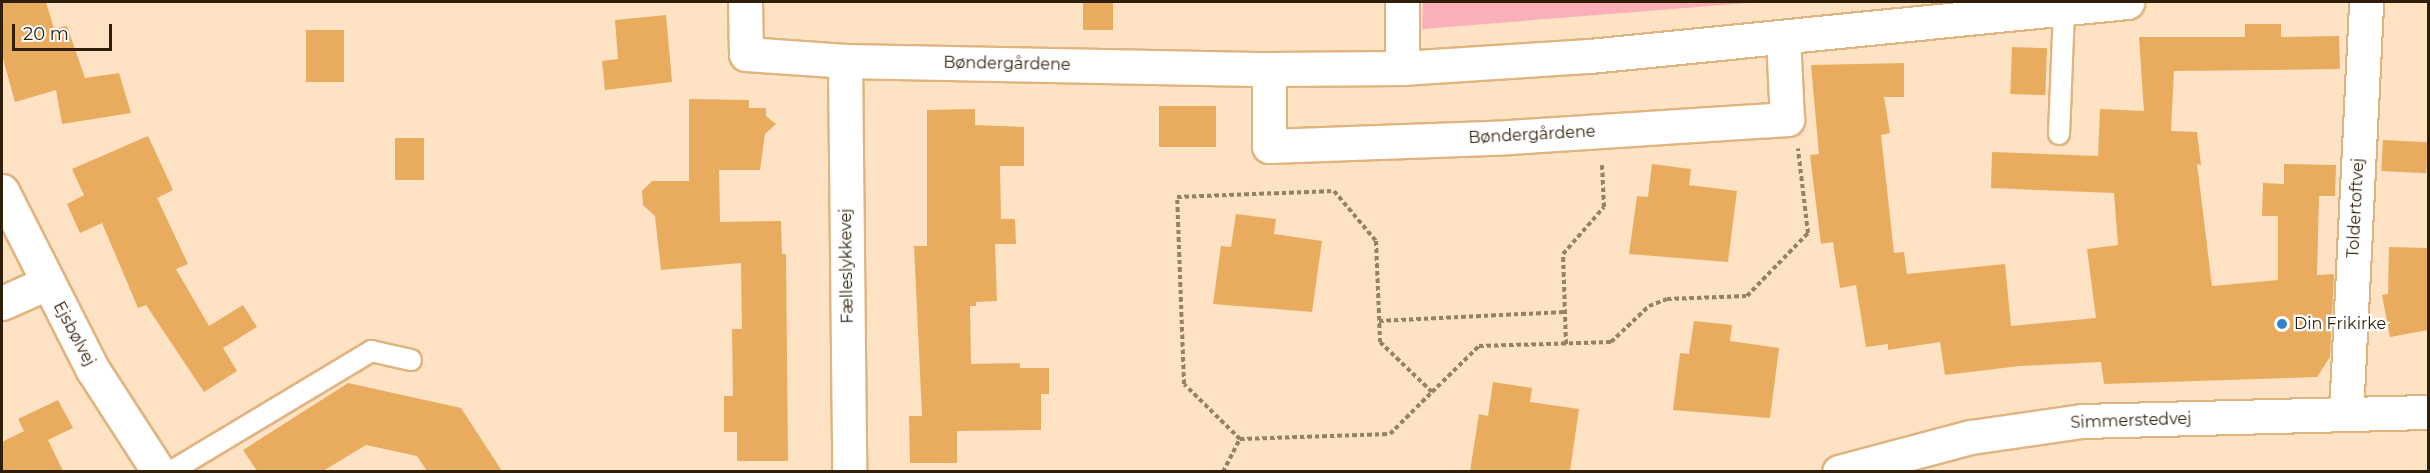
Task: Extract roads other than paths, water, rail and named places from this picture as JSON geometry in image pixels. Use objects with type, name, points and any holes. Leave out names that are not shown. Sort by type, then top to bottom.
[{"type":"street","name":"Bøndergårdene","points":[[745,2],[746,54],[845,60],[1269,69],[1402,68],[1590,56],[2127,2]]},
{"type":"street","points":[[1402,2],[1402,68]]},
{"type":"street","name":"Toldertoftvej","points":[[2346,414],[2366,2]]},
{"type":"street","name":"Bøndergårdene","points":[[1269,69],[1269,146],[1600,131],[1787,119],[1783,37]]},
{"type":"street","name":"Fælleslykkevej","points":[[845,60],[849,471]]},
{"type":"street","name":"Ejsbølvej","points":[[2,191],[93,370],[159,471]]},
{"type":"street","points":[[2,303],[47,283]]},
{"type":"street","name":"Simmerstedvej","points":[[1839,471],[1971,437],[2082,421],[2428,412]]},
{"type":"lane","points":[[2059,134],[2064,8]]},
{"type":"lane","points":[[170,471],[371,351],[411,360]]},
{"type":"place","name":"Din Frikirke","points":[[2282,324]]}]
